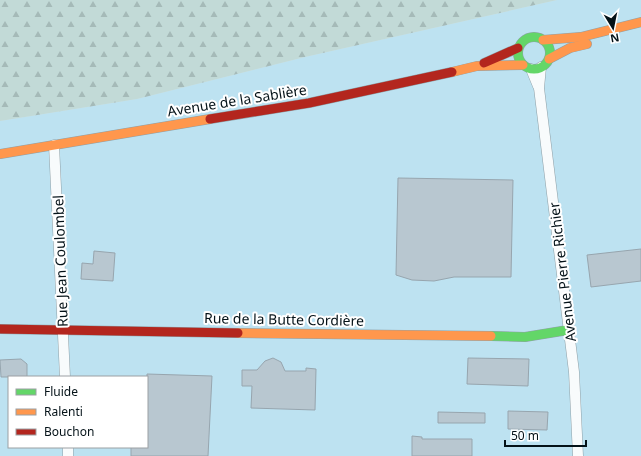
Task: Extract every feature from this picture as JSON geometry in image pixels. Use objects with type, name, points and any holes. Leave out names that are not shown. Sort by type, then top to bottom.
[{"type":"main road","points":[[543,40],[568,39],[641,22]]},
{"type":"main road","points":[[549,59],[549,48],[539,37],[529,37],[521,43],[518,48],[518,55],[527,67],[541,67],[549,59],[570,48],[641,31]]},
{"type":"main road","name":"Avenue de la Sablière","points":[[0,154],[309,103],[477,66],[518,48]]},
{"type":"main road","name":"Avenue de la Sablière","points":[[477,66],[527,67]]},
{"type":"main road","name":"Rue de la Butte Cordière","points":[[0,329],[525,337],[568,330]]},
{"type":"street","name":"Avenue Pierre Richier","points":[[527,67],[539,88]]},
{"type":"street","name":"Avenue Pierre Richier","points":[[541,67],[539,88],[577,398],[578,456]]},
{"type":"street","name":"Rue Jean Coulombel","points":[[54,145],[65,376]]},
{"type":"shaded area","points":[[557,0],[641,0],[641,456],[0,456],[0,121],[137,99],[305,57]]},
{"type":"green space","points":[[0,0],[557,0],[305,57],[137,99],[0,121]]},
{"type":"building","points":[[398,178],[513,180],[511,277],[454,277],[434,281],[412,280],[396,275]]},
{"type":"building","points":[[641,249],[641,281],[591,287],[587,255]]},
{"type":"building","points":[[94,251],[115,253],[113,281],[81,279],[82,263],[93,264]]},
{"type":"building","points":[[273,358],[281,362],[285,371],[306,371],[306,368],[316,369],[315,410],[251,408],[252,386],[242,386],[242,370],[257,370],[265,361]]},
{"type":"building","points":[[468,358],[529,359],[528,386],[467,384]]},
{"type":"building","points":[[21,359],[27,364],[27,376],[1,377],[0,360]]},
{"type":"building","points":[[147,374],[212,376],[208,456],[131,456],[131,448],[148,448]]},
{"type":"building","points":[[508,411],[548,412],[547,430],[508,429]]},
{"type":"building","points":[[438,412],[485,413],[485,423],[438,423]]},
{"type":"building","points":[[412,436],[422,437],[422,439],[472,439],[472,456],[412,456]]},
{"type":"traffic: fast","points":[[531,37],[537,37],[547,44],[550,53],[549,59],[543,66],[537,69],[531,69],[521,62],[518,56],[518,50],[525,40],[531,37]]},
{"type":"traffic: fast","points":[[491,336],[525,337],[568,330]]},
{"type":"traffic: slow","points":[[543,40],[581,37],[641,22]]},
{"type":"traffic: slow","points":[[549,59],[570,48],[587,44]]},
{"type":"traffic: slow","points":[[452,72],[477,66],[523,65]]},
{"type":"traffic: slow","points":[[0,154],[210,119]]},
{"type":"traffic: slow","points":[[238,333],[491,336]]},
{"type":"traffic: jam","points":[[484,63],[518,48]]},
{"type":"traffic: jam","points":[[210,119],[309,103],[452,72]]},
{"type":"traffic: jam","points":[[0,329],[238,333]]}]
